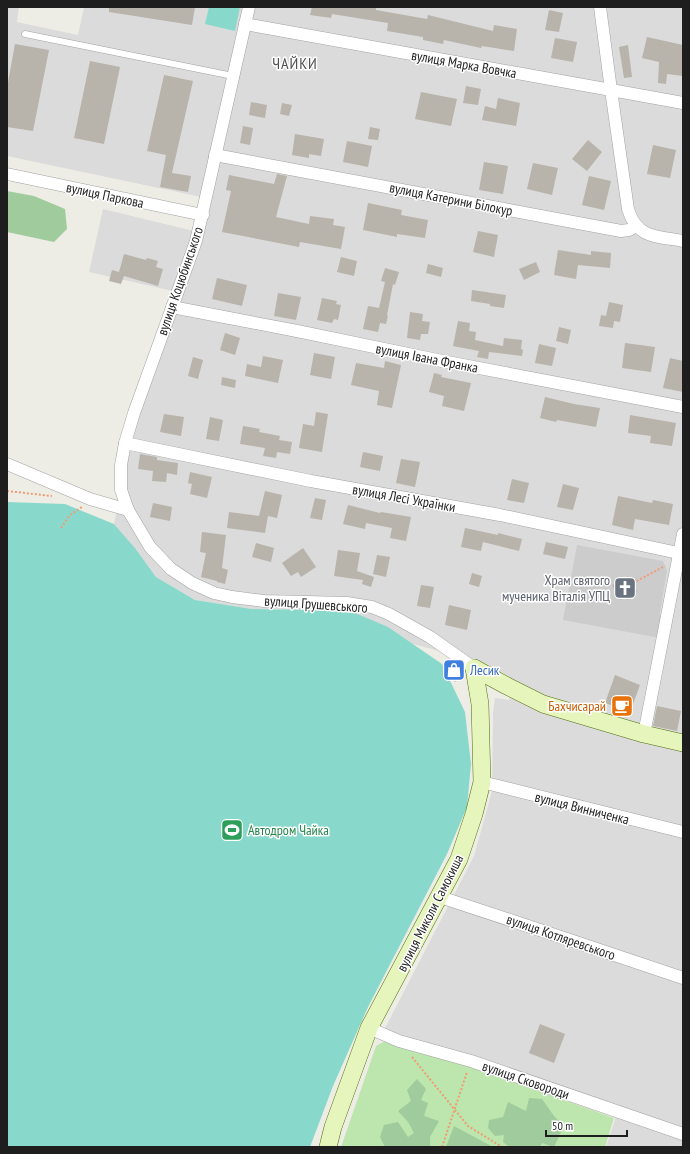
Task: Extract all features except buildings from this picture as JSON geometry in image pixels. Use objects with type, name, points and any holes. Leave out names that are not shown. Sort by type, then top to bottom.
[{"type":"street","name":"вулиця Коцюбинського","points":[[150,547],[128,510],[121,490],[121,465],[125,443],[134,413],[196,241],[249,7]]},
{"type":"street","points":[[600,7],[628,209],[631,219],[636,226],[650,235],[683,241]]},
{"type":"street","name":"вулиця Марка Вовчка","points":[[245,24],[683,103]]},
{"type":"street","name":"вулиця Катерини Білокур","points":[[215,155],[621,231],[629,230],[636,226]]},
{"type":"street","name":"вулиця Паркова","points":[[7,174],[203,215]]},
{"type":"street","name":"вулиця Івана Франка","points":[[172,308],[683,407]]},
{"type":"street","name":"вулиця Лесі Українки","points":[[125,443],[311,481],[500,515],[681,553]]},
{"type":"street","points":[[7,464],[90,499],[128,510]]},
{"type":"street","points":[[644,734],[681,553],[683,534]]},
{"type":"street","name":"вулиця Грушевського","points":[[150,547],[171,569],[192,583],[214,593],[264,601],[347,603],[372,607],[389,614],[430,637],[474,668],[543,704],[644,734],[683,743]]},
{"type":"street","name":"вулиця Миколи Самокиша","points":[[328,1147],[333,1127],[369,1028],[459,859],[474,814],[482,782],[480,704],[474,668]]},
{"type":"street","name":"вулиця Винниченка","points":[[482,782],[683,832]]},
{"type":"street","name":"вулиця Котляревського","points":[[440,897],[683,978]]},
{"type":"street","name":"вулиця Сковороди","points":[[369,1028],[399,1041],[471,1061],[683,1134]]},
{"type":"lane","points":[[25,34],[233,76]]},
{"type":"path","points":[[7,491],[53,496]]},
{"type":"path","points":[[61,528],[70,516],[90,499]]},
{"type":"path","points":[[633,583],[665,566],[681,553]]},
{"type":"path","points":[[399,1041],[468,1126],[502,1147]]},
{"type":"path","points":[[442,1147],[471,1061]]},
{"type":"shaded area","points":[[7,7],[19,7],[17,22],[78,35],[84,7],[683,7],[683,1147],[606,1147],[620,1105],[384,1030],[474,856],[492,791],[493,713],[495,698],[509,700],[514,682],[447,653],[280,609],[252,609],[195,600],[156,577],[135,548],[114,524],[121,490],[121,465],[177,292],[89,272],[103,209],[198,232],[206,198],[7,156]]},
{"type":"shaded area","points":[[209,7],[240,7],[235,31],[205,24]]},
{"type":"shaded area","name":"Автодром Чайка","points":[[7,502],[65,504],[114,524],[135,548],[156,577],[195,600],[252,609],[311,610],[355,613],[388,627],[442,664],[465,712],[471,764],[467,807],[447,854],[368,1007],[333,1086],[310,1147],[7,1147]]},
{"type":"shaded area","points":[[577,545],[663,561],[667,571],[660,612],[660,638],[563,620]]},
{"type":"green space","points":[[7,191],[34,196],[65,209],[67,229],[54,242],[7,232]]},
{"type":"green space","points":[[385,1041],[463,1064],[614,1118],[605,1147],[341,1147],[376,1046]]},
{"type":"green space","points":[[417,1079],[426,1089],[421,1100],[428,1103],[424,1116],[439,1121],[430,1137],[430,1147],[385,1147],[380,1137],[384,1125],[398,1122],[408,1137],[414,1133],[408,1122],[398,1111],[411,1101],[407,1090]]},
{"type":"green space","points":[[529,1098],[542,1099],[554,1116],[564,1126],[554,1147],[542,1143],[540,1147],[509,1147],[503,1142],[504,1135],[495,1136],[488,1128],[489,1120],[503,1117],[508,1102],[526,1111]]},
{"type":"green space","points":[[454,1126],[493,1147],[446,1147]]},
{"type":"place","name":"Храм святого мученика Віталія УПЦ","points":[[625,588]]},
{"type":"place","name":"Лесик","points":[[454,670]]},
{"type":"place","name":"Бахчисарай","points":[[622,706]]},
{"type":"place","name":"Автодром Чайка","points":[[232,830]]},
{"type":"district","name":"ЧАЙКИ","points":[[295,63]]}]
